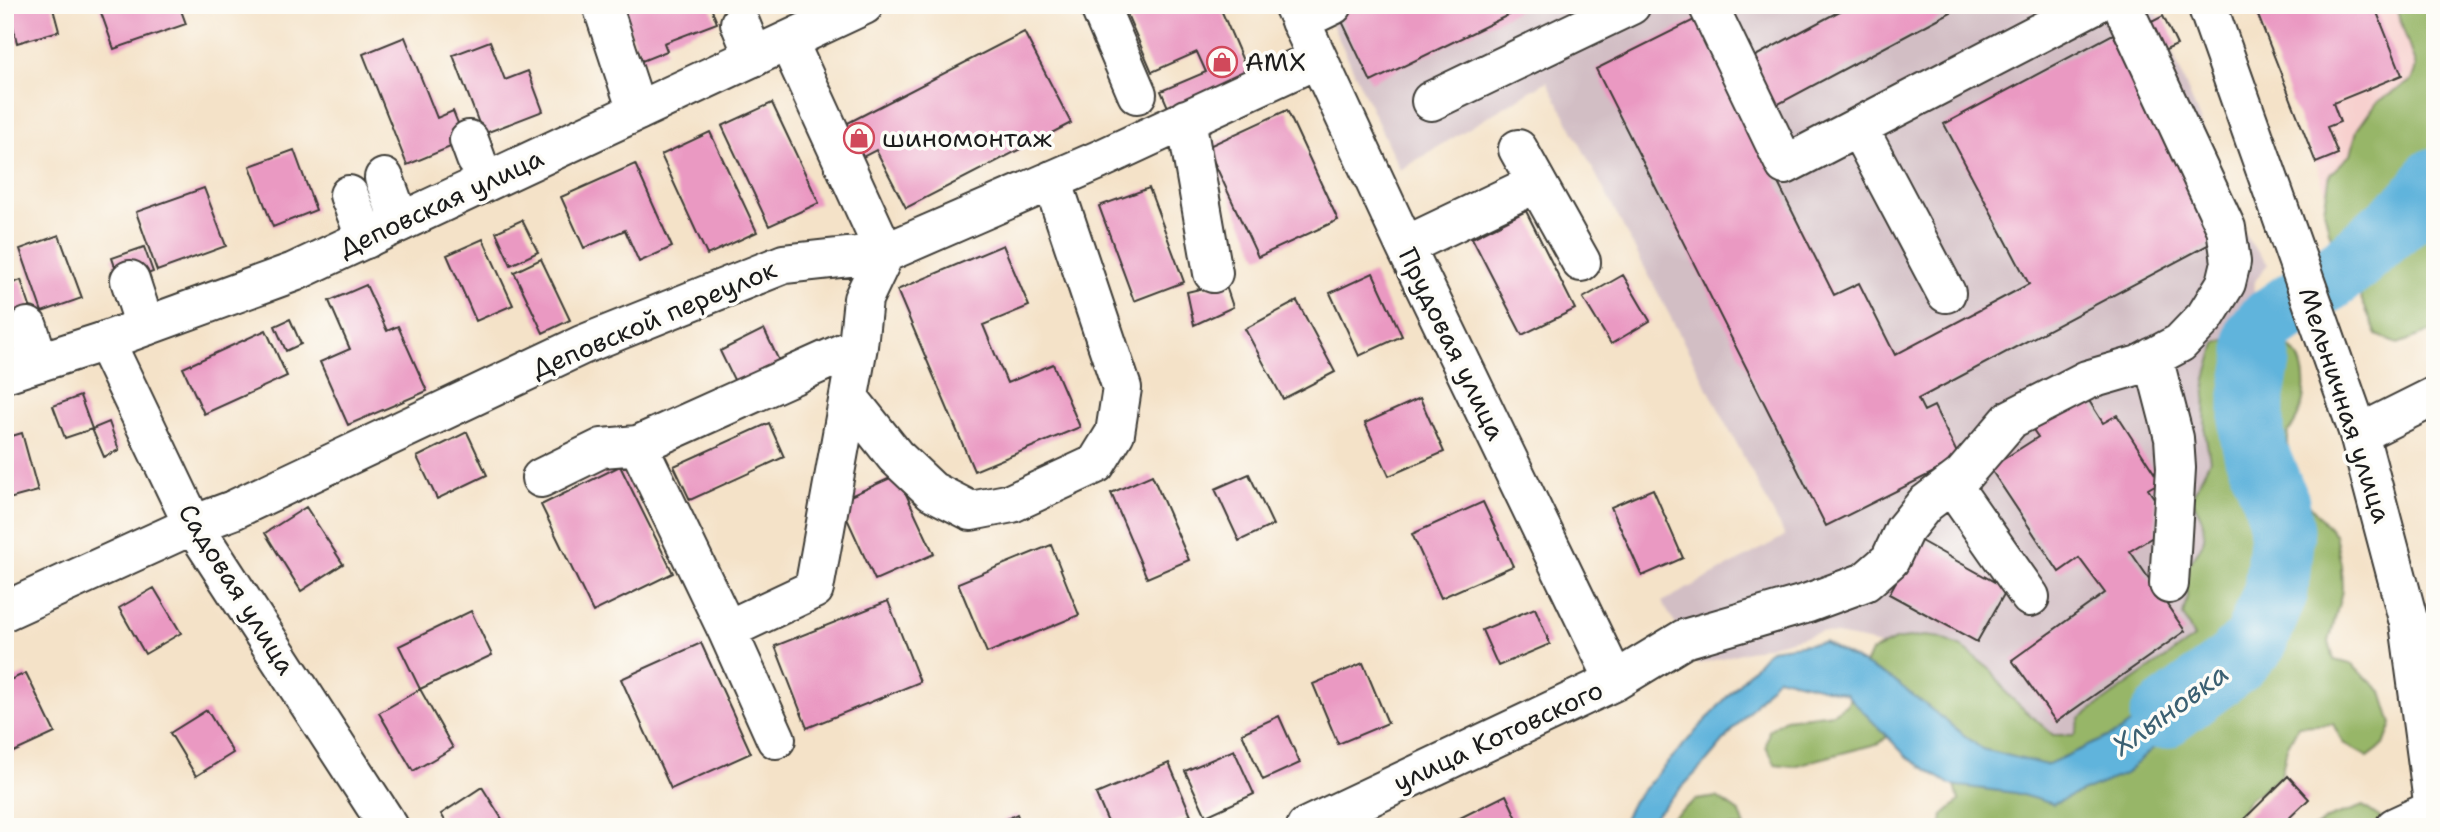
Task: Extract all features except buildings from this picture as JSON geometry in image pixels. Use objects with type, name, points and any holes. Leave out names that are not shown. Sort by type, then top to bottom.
[{"type":"street","points":[[602,5],[637,111]]},
{"type":"street","points":[[1099,5],[1138,94]]},
{"type":"street","points":[[1431,101],[1631,5]]},
{"type":"street","points":[[1716,8],[1785,165],[2093,5]]},
{"type":"street","name":"улица Котовского","points":[[1306,827],[1347,818],[1615,681],[1684,639],[1808,603],[1865,582],[1890,559],[1905,530],[1925,504],[1962,476],[2011,419],[2087,380],[2139,365],[2180,343],[2204,317],[2227,283],[2231,262],[2226,228],[2122,5]]},
{"type":"street","name":"Мельничная улица","points":[[2207,5],[2360,434],[2409,623],[2431,760],[2434,813]]},
{"type":"street","name":"Деповская улица","points":[[38,347],[105,341],[294,272],[637,111],[747,40],[788,41],[850,8]]},
{"type":"street","name":"Прудовая улица","points":[[1309,11],[1317,59],[1615,681]]},
{"type":"street","points":[[727,630],[814,589],[858,346],[863,299],[885,253],[788,41]]},
{"type":"street","name":"Деповской переулок","points":[[5,611],[193,525],[233,510],[582,345],[784,264],[885,253],[1317,59]]},
{"type":"street","points":[[1186,120],[1213,273]]},
{"type":"street","points":[[1858,127],[1946,293]]},
{"type":"street","points":[[1518,149],[1581,262]]},
{"type":"street","points":[[384,178],[400,222]]},
{"type":"street","points":[[849,398],[895,456],[932,491],[971,511],[1012,503],[1096,464],[1115,433],[1122,388],[1052,180]]},
{"type":"street","points":[[1405,246],[1536,183]]},
{"type":"street","points":[[349,195],[366,239]]},
{"type":"street","points":[[138,278],[154,323]]},
{"type":"street","name":"Садовая улица","points":[[105,341],[193,525],[389,827]]},
{"type":"street","points":[[541,478],[602,448],[638,445],[858,346]]},
{"type":"street","points":[[2153,357],[2174,438],[2176,468],[2169,584]]},
{"type":"street","points":[[2360,434],[2435,396]]},
{"type":"street","points":[[638,445],[776,739]]},
{"type":"street","points":[[1951,484],[2030,597]]},
{"type":"street","points":[[2395,827],[2434,813]]},
{"type":"shaded area","points":[[1323,5],[2154,5],[2159,18],[2163,16],[2177,45],[2171,48],[2248,240],[2268,264],[2255,281],[2244,381],[2194,638],[2075,735],[2054,735],[1868,641],[1821,632],[1699,664],[1662,602],[1785,536],[1547,81],[1400,170]]},
{"type":"shaded area","points":[[2254,5],[2421,5],[2417,67],[2402,135],[2333,214],[2316,163]]},
{"type":"green space","points":[[2395,5],[2435,5],[2435,326],[2430,332],[2398,344],[2377,335],[2329,231],[2324,210],[2330,174],[2351,154],[2357,130],[2376,103],[2411,81],[2416,67]]},
{"type":"green space","points":[[2241,335],[2279,340],[2289,346],[2301,365],[2304,377],[2303,401],[2288,432],[2288,458],[2302,496],[2335,535],[2341,564],[2342,591],[2329,642],[2334,660],[2351,664],[2382,692],[2392,724],[2384,745],[2368,757],[2343,743],[2333,724],[2298,726],[2287,747],[2281,776],[2251,798],[2228,827],[1941,827],[1943,815],[1959,801],[1952,773],[1909,716],[1880,743],[1793,766],[1775,764],[1766,746],[1769,730],[1785,719],[1833,713],[1847,704],[1871,652],[1895,640],[1925,636],[1941,638],[1962,647],[1992,671],[2008,695],[2053,735],[2075,735],[2080,718],[2194,638],[2183,615],[2187,597],[2185,569],[2199,550],[2204,535],[2202,520],[2191,498],[2210,460],[2205,432],[2206,379],[2216,343]]},
{"type":"green space","points":[[1717,797],[1740,813],[1745,827],[1659,827],[1696,800]]},
{"type":"green space","points":[[2363,806],[2382,819],[2385,827],[2315,827],[2327,819]]},
{"type":"water","points":[[1823,642],[1895,681],[1982,749],[2046,765],[2119,732],[2225,655],[2238,671],[2125,774],[2053,804],[2015,793],[1951,785],[1908,758],[1846,694],[1778,677],[1707,761],[1644,827],[1620,827],[1633,801],[1770,649]]},
{"type":"waterway","name":"Хлыновка","points":[[2162,717],[2233,664],[2255,642],[2276,591],[2282,530],[2277,503],[2256,453],[2252,434],[2252,395],[2258,361],[2258,334],[2268,322],[2347,266],[2425,197],[2435,180]]},
{"type":"place","name":"AMX","points":[[1222,62]]},
{"type":"place","name":"шиномонтаж","points":[[859,138]]}]
